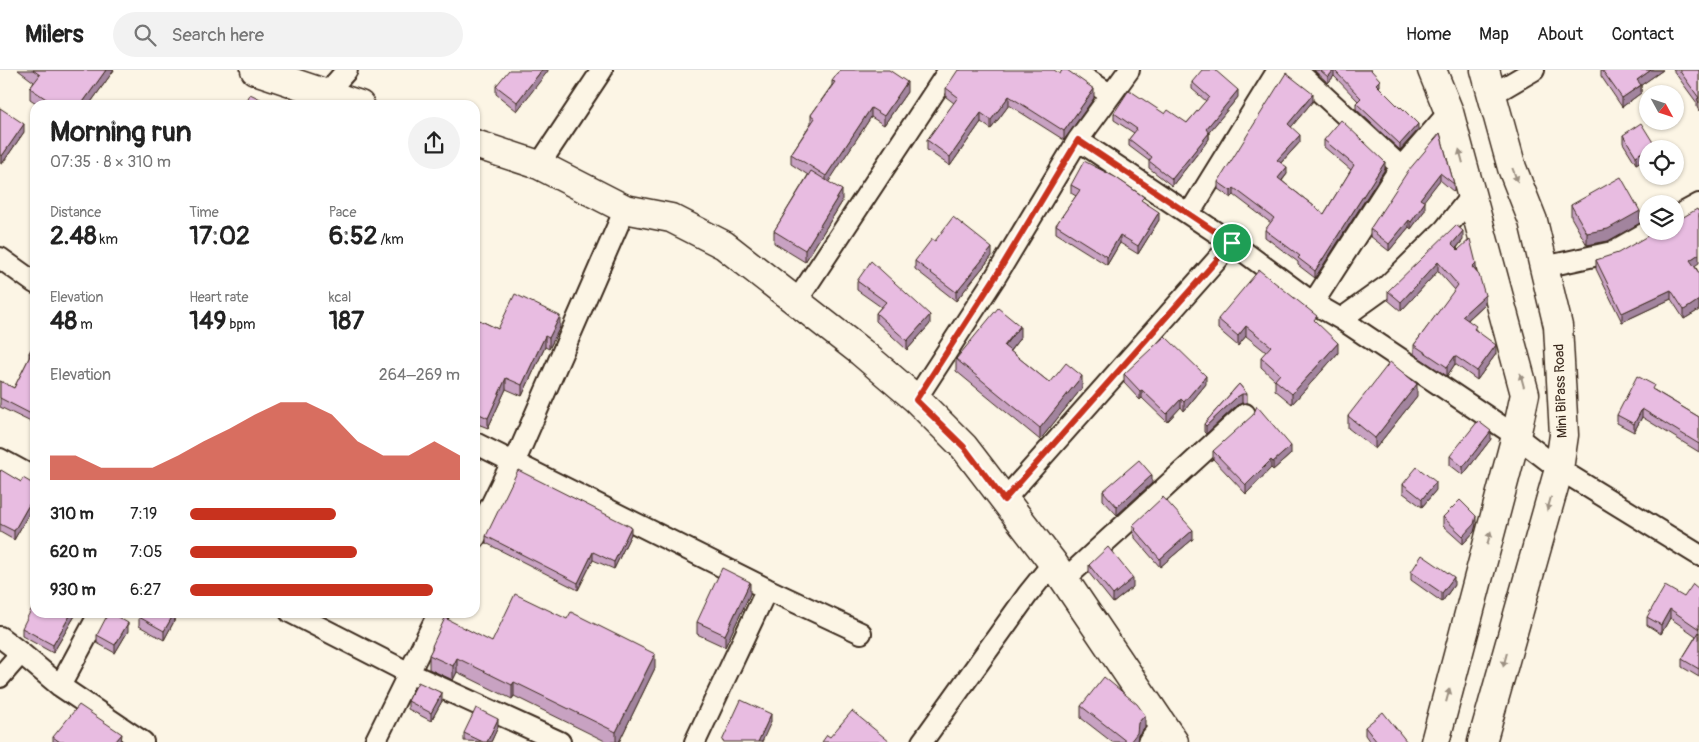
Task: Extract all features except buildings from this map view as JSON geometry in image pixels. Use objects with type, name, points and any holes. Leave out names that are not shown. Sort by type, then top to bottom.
[{"type":"street","points":[[256,70],[344,100]]},
{"type":"street","points":[[347,70],[347,100]]},
{"type":"street","points":[[539,165],[602,70]]},
{"type":"street","points":[[1073,70],[1111,95]]},
{"type":"street","points":[[916,400],[996,276],[1078,140],[1129,70]]},
{"type":"street","points":[[1189,214],[1278,70]]},
{"type":"street","points":[[1296,70],[1401,167]]},
{"type":"street","points":[[1432,70],[1449,112],[1525,394],[1516,436],[1435,742]]},
{"type":"street","points":[[1489,82],[1534,70]]},
{"type":"street","points":[[796,302],[940,74]]},
{"type":"street","name":"Mini BiPass Road","points":[[1482,742],[1559,469],[1564,435],[1558,326],[1534,221],[1512,168],[1489,82]]},
{"type":"street","points":[[1314,303],[1401,167],[1449,112]]},
{"type":"street","points":[[1078,140],[1232,243],[1314,303],[1516,436],[1559,469],[1699,555]]},
{"type":"street","points":[[480,146],[539,165],[625,209],[671,218],[724,245],[861,352],[916,400],[964,447],[1059,572],[1161,736]]},
{"type":"street","points":[[1341,319],[1387,286],[1445,229],[1471,196]]},
{"type":"street","points":[[1684,212],[1699,204]]},
{"type":"street","points":[[480,528],[513,460],[519,452],[625,209]]},
{"type":"street","points":[[1544,267],[1612,252],[1639,237]]},
{"type":"street","points":[[1004,500],[1232,243]]},
{"type":"street","points":[[0,258],[30,279]]},
{"type":"street","points":[[922,742],[1028,594],[1059,572],[1245,414]]},
{"type":"street","points":[[480,444],[767,589],[861,633]]},
{"type":"street","points":[[0,459],[30,475]]},
{"type":"street","points":[[695,742],[767,589]]},
{"type":"street","points":[[60,686],[97,618]]},
{"type":"street","points":[[302,618],[410,673],[560,742]]},
{"type":"street","points":[[375,742],[436,618]]},
{"type":"street","points":[[0,638],[60,686],[143,742]]},
{"type":"street","points":[[0,678],[21,653]]},
{"type":"route","points":[[1078,140],[1232,243],[1004,500],[964,447],[916,400],[996,276],[1078,140]]}]
